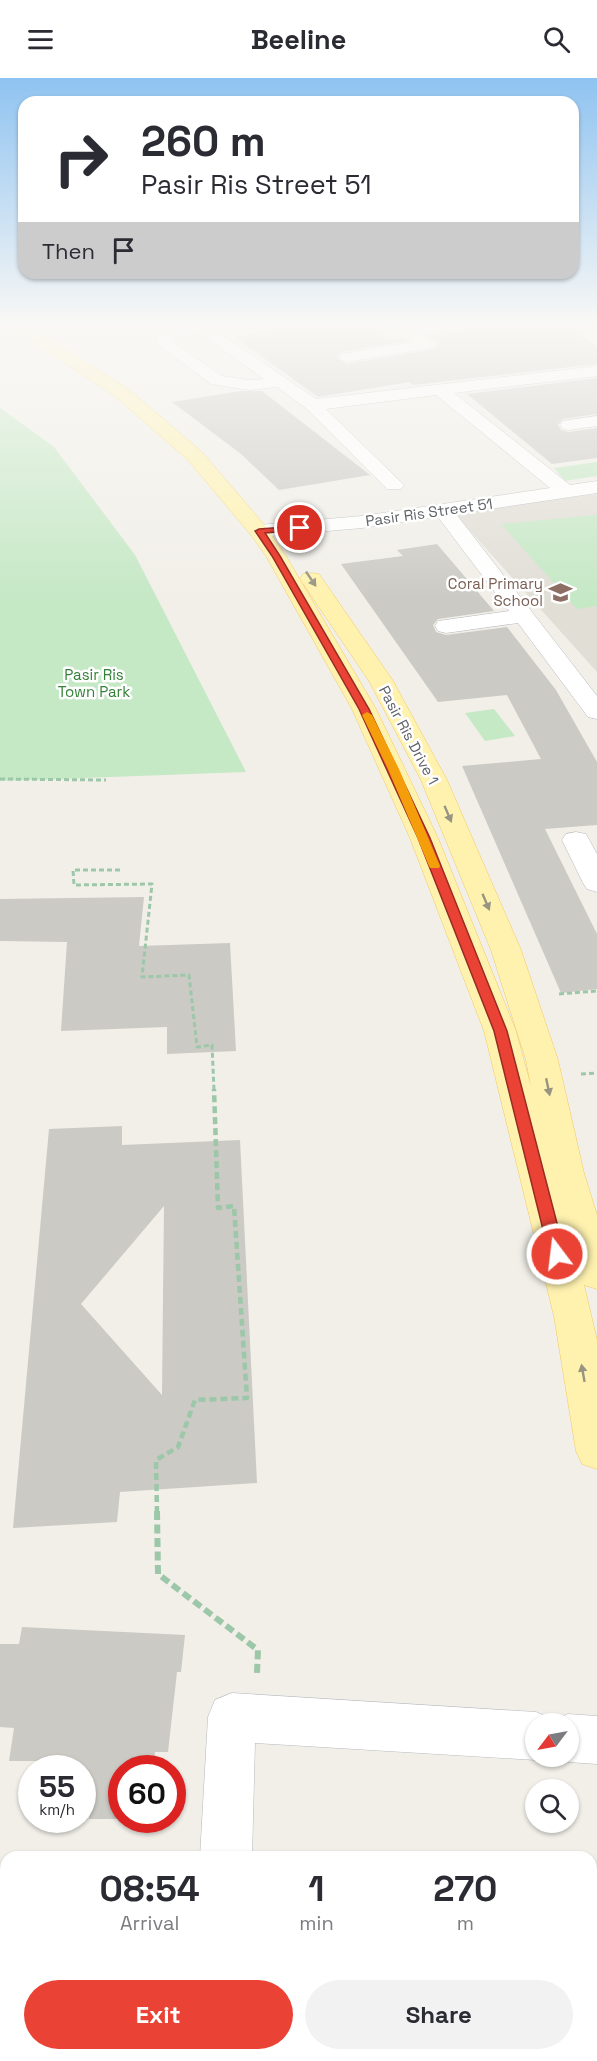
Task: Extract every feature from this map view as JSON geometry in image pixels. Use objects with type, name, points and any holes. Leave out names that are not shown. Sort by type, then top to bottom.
[{"type":"main road","name":"Pasir Ris Drive 1","points":[[148,415],[195,456],[269,531],[276,556],[359,700],[394,769],[424,838],[500,1031],[573,1316],[597,1451]]},
{"type":"main road","name":"Pasir Ris Drive 1","points":[[163,415],[246,493],[269,531],[381,681],[434,780],[510,961],[542,1060],[566,1173],[597,1274]]},
{"type":"street","points":[[323,415],[394,485]]},
{"type":"street","points":[[470,415],[567,492]]},
{"type":"street","points":[[569,425],[597,421]]},
{"type":"street","name":"Pasir Ris Street 51","points":[[269,531],[362,522],[597,487]]},
{"type":"street","points":[[444,511],[597,712]]},
{"type":"street","points":[[446,627],[524,616]]},
{"type":"street","points":[[582,693],[577,697],[575,710],[585,724],[597,730]]},
{"type":"street","points":[[586,851],[597,884]]},
{"type":"street","points":[[226,1851],[232,1717],[525,1735]]},
{"type":"street","points":[[579,1739],[597,1740]]},
{"type":"path","points":[[0,779],[106,780]]},
{"type":"path","points":[[120,870],[73,870],[74,885],[152,884],[142,977],[189,975],[197,1047],[212,1045],[218,1208],[234,1206],[247,1398],[195,1400],[178,1448],[156,1460],[158,1574],[258,1650]]},
{"type":"path","points":[[557,994],[597,991]]},
{"type":"shaded area","name":"Coral Primary School","points":[[597,494],[597,672],[453,512]]},
{"type":"green space","name":"Pasir Ris Town Park","points":[[0,415],[9,415],[54,447],[135,555],[246,772],[0,781]]},
{"type":"green space","points":[[597,462],[597,476],[565,481],[554,468]]},
{"type":"green space","points":[[597,515],[597,606],[577,609],[501,524]]},
{"type":"green space","points":[[494,709],[515,736],[485,741],[465,713]]},
{"type":"building","points":[[189,415],[292,415],[370,475],[279,490],[241,454]]},
{"type":"building","points":[[492,415],[593,415],[563,419],[558,425],[561,430],[569,432],[597,428],[597,458],[552,464]]},
{"type":"building","points":[[437,544],[494,611],[438,619],[433,625],[436,632],[446,635],[507,627],[556,690],[597,762],[597,825],[545,829],[597,934],[597,989],[561,993],[462,766],[541,759],[507,695],[438,702],[341,564],[403,556],[397,550]]},
{"type":"building","points":[[144,897],[139,946],[230,943],[236,1051],[167,1054],[167,1027],[61,1031],[67,942],[0,941],[0,899]]},
{"type":"building","points":[[122,1126],[122,1145],[240,1140],[257,1483],[120,1492],[117,1522],[13,1528],[49,1129]],"holes":[[[164,1206],[162,1395],[81,1304]]]},
{"type":"building","points":[[22,1627],[185,1635],[181,1672],[177,1672],[168,1752],[155,1752],[155,1755],[108,1755],[108,1819],[96,1819],[96,1755],[18,1755],[18,1761],[9,1761],[14,1728],[0,1727],[0,1644],[19,1644]]},
{"type":"slow traffic","points":[[367,715],[394,769],[434,866]]},
{"type":"place","name":"Coral Primary School","points":[[561,592]]},
{"type":"route","points":[[300,528],[259,531],[276,556],[364,709],[394,769],[424,838],[500,1031],[557,1254]]}]
